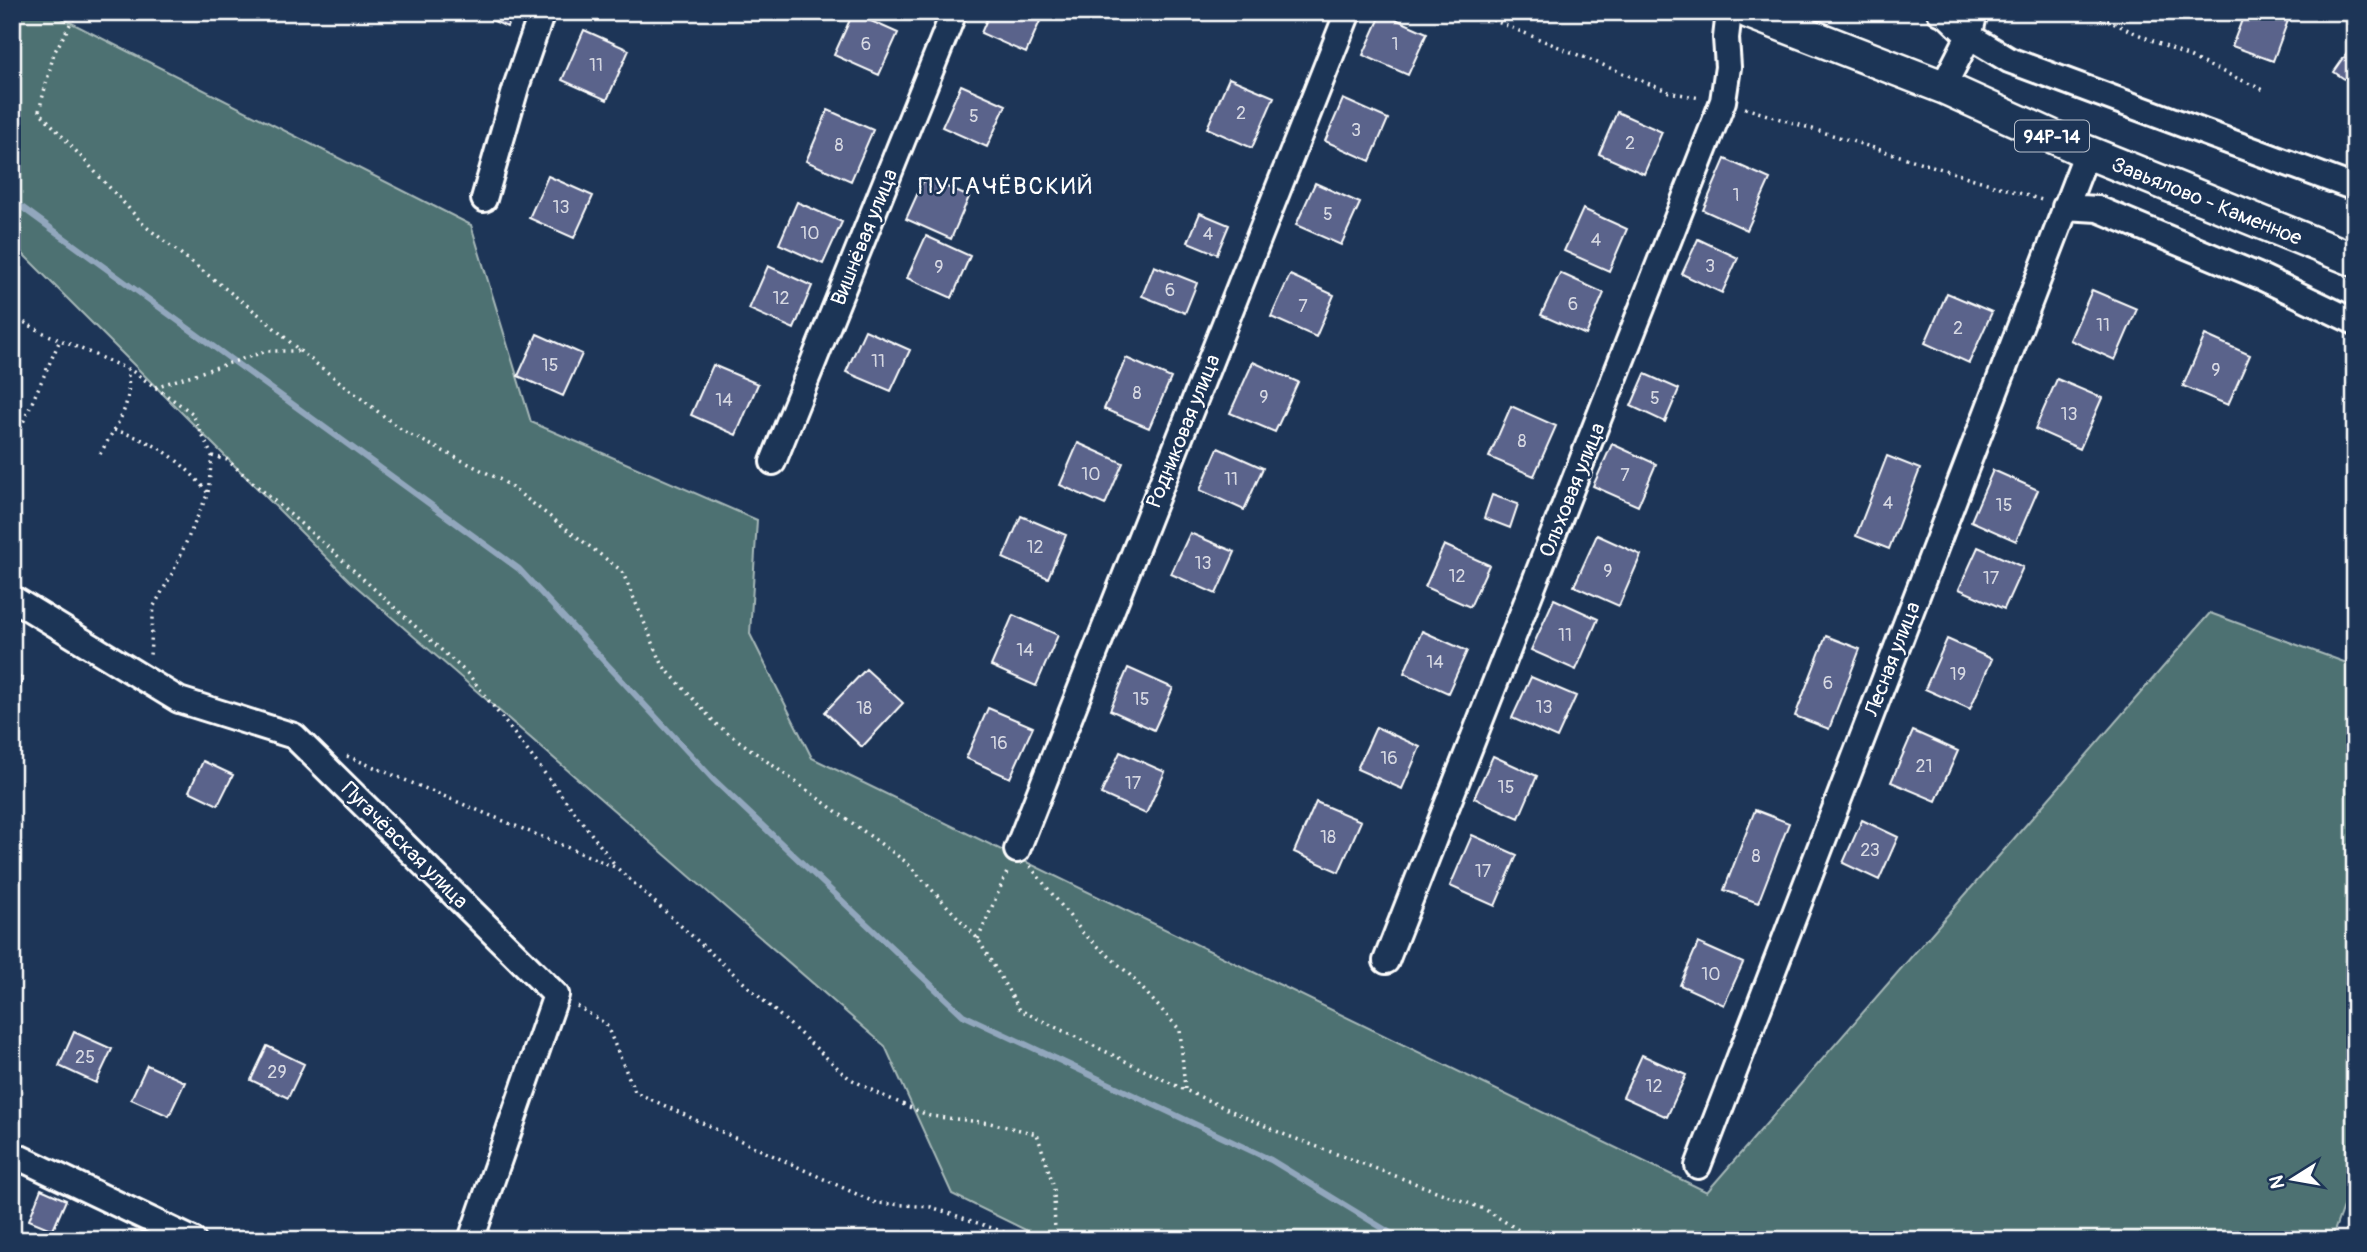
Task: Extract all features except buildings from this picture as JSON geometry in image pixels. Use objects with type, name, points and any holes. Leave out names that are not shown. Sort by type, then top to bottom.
[{"type":"main road","name":"Завьялово - Каменное","points":[[1749,12],[1943,88],[2087,152],[2355,260]]},
{"type":"street","points":[[484,199],[517,84],[542,12]]},
{"type":"street","name":"Вишнёвая улица","points":[[773,462],[954,12]]},
{"type":"street","name":"Родниковая улица","points":[[1017,850],[1348,12]]},
{"type":"street","name":"Ольховая улица","points":[[1386,961],[1723,101],[1728,67],[1726,38],[1729,12]]},
{"type":"street","points":[[1940,12],[1972,24],[2009,60],[2355,188]]},
{"type":"street","points":[[1943,88],[1972,24]]},
{"type":"street","name":"Лесная улица","points":[[1698,1166],[2087,152]]},
{"type":"street","points":[[2065,207],[2098,209],[2263,278],[2355,322]]},
{"type":"street","name":"Пугачёвская улица","points":[[12,598],[179,700],[294,736],[556,995]]},
{"type":"street","points":[[471,1240],[556,995]]},
{"type":"street","points":[[12,1154],[193,1240]]},
{"type":"path","points":[[77,12],[54,53],[39,111],[145,226],[403,431],[503,481],[622,570],[663,666],[717,725],[906,862],[978,939],[1020,1010],[1185,1090],[1331,1153],[1484,1209],[1535,1240]]},
{"type":"path","points":[[1473,12],[1669,92],[1723,101],[2065,207]]},
{"type":"path","points":[[2088,12],[2266,91]]},
{"type":"path","points":[[12,316],[127,369],[155,387],[192,413],[212,456],[208,494],[173,572],[154,606],[149,682]]},
{"type":"path","points":[[12,447],[60,340]]},
{"type":"path","points":[[155,387],[267,351],[300,351]]},
{"type":"path","points":[[100,454],[123,416],[129,398],[127,369]]},
{"type":"path","points":[[114,430],[137,436],[171,455],[193,475],[208,494]]},
{"type":"path","points":[[212,456],[228,460],[468,675],[617,868],[849,1078],[930,1116],[990,1122],[1037,1134],[1054,1187],[1055,1240]]},
{"type":"path","points":[[342,754],[617,868]]},
{"type":"path","points":[[978,939],[1017,850],[1083,933],[1128,973],[1180,1030],[1185,1090]]},
{"type":"path","points":[[556,995],[606,1024],[635,1092],[876,1203],[931,1207],[1027,1240]]},
{"type":"green space","points":[[12,12],[50,12],[471,225],[531,422],[757,520],[750,634],[812,758],[1707,1192],[2210,613],[2355,666],[2355,1173],[2331,1240],[1046,1240],[952,1194],[885,1046],[350,581],[12,243]]},
{"type":"waterway","points":[[12,200],[519,569],[713,779],[963,1015],[1271,1160],[1402,1240]]},
{"type":"district","name":"ПУГАЧЁВСКИЙ","points":[[1006,186]]}]
